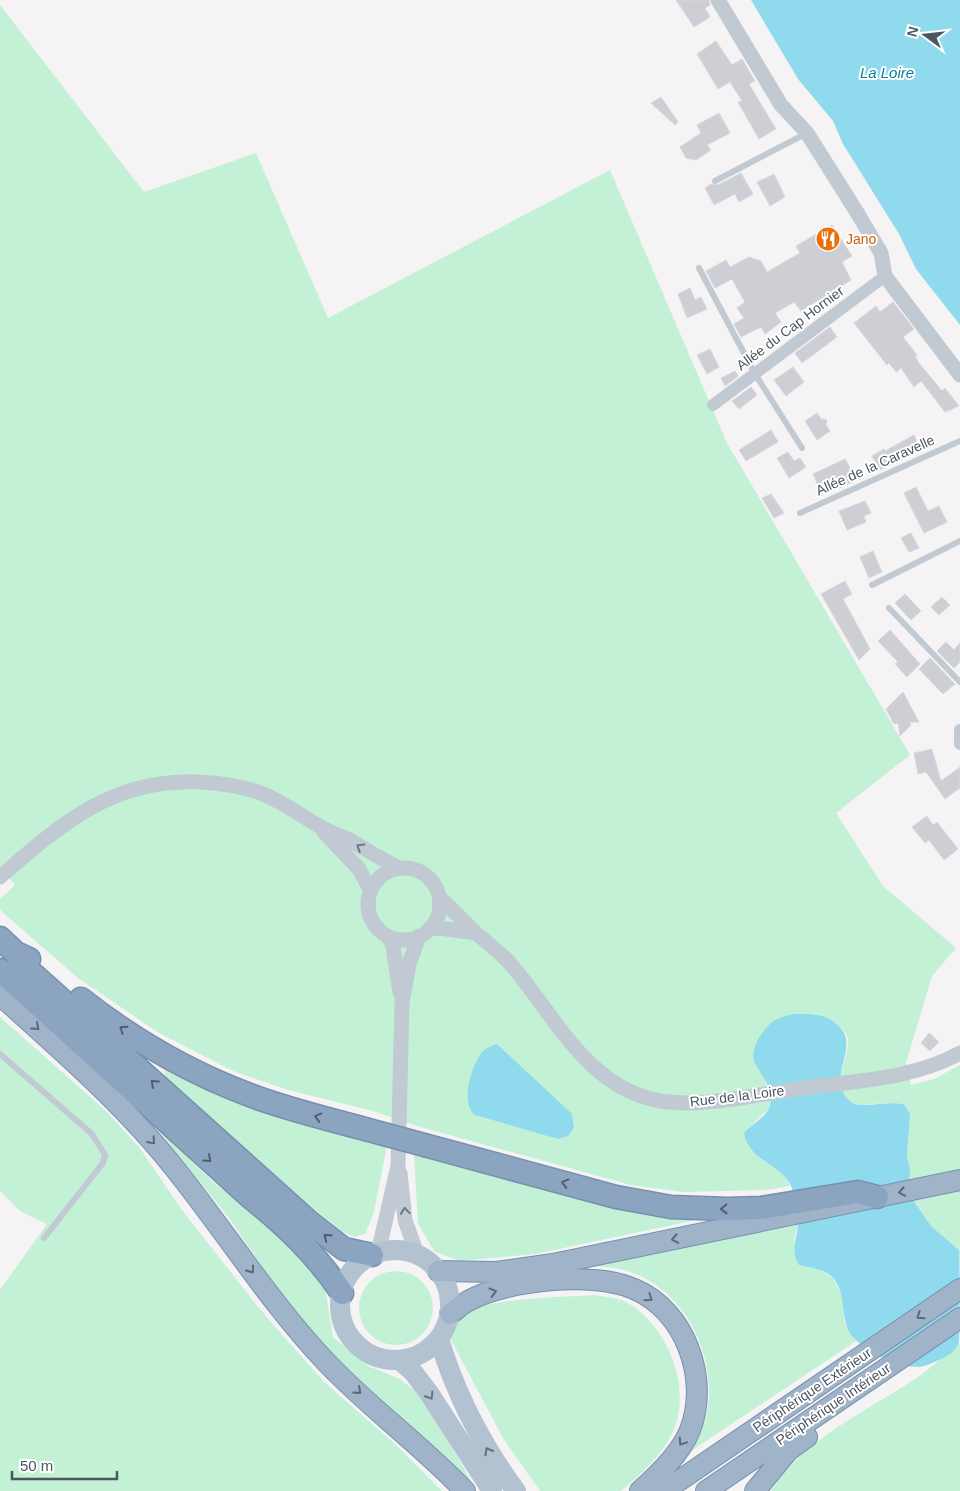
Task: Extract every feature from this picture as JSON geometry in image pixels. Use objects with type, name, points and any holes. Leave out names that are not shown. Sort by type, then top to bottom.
[{"type":"highway","points":[[8,946],[30,960],[138,1040],[184,1065],[256,1097],[365,1129],[645,1204],[692,1209],[773,1213]]},
{"type":"highway","points":[[8,946],[24,966],[308,1222],[344,1249],[375,1254]]},
{"type":"highway","points":[[0,970],[248,1196],[284,1224],[320,1262],[342,1293]]},
{"type":"highway","points":[[0,995],[106,1093],[138,1126],[175,1169],[286,1317],[328,1364],[466,1491]]},
{"type":"highway","points":[[438,1271],[473,1273],[516,1270],[773,1213],[858,1192],[877,1197],[960,1180]]},
{"type":"highway","points":[[450,1314],[468,1301],[487,1294],[562,1279],[589,1278],[612,1282],[635,1289],[658,1304],[673,1319],[688,1344],[695,1372],[697,1403],[690,1431],[662,1469],[640,1491]]},
{"type":"highway","name":"Périphérique Extérieur","points":[[664,1491],[960,1289]]},
{"type":"highway","name":"Périphérique Intérieur","points":[[706,1491],[960,1318]]},
{"type":"highway","points":[[755,1491],[788,1451],[812,1433],[822,1412]]},
{"type":"main road","points":[[398,1250],[417,1254],[438,1271],[449,1291],[450,1314],[439,1339],[425,1351],[399,1360],[378,1358],[369,1354],[354,1341],[342,1318],[342,1293],[356,1267],[375,1254],[398,1250]]},
{"type":"main road","points":[[439,1339],[450,1374],[472,1423],[495,1462],[516,1491]]},
{"type":"main road","points":[[399,1360],[409,1367],[428,1393],[492,1491]]},
{"type":"street","points":[[718,0],[781,106],[807,133],[881,253],[882,269],[885,276],[960,375]]},
{"type":"street","name":"Allée du Cap Hornier","points":[[714,405],[885,276]]},
{"type":"street","points":[[960,730],[960,744]]},
{"type":"street","points":[[0,877],[77,814],[116,795],[161,783],[212,783],[261,793],[285,804],[320,827],[348,839],[399,868],[411,869],[422,873],[435,886],[439,897],[438,914],[424,932],[409,964],[402,1003],[398,1166],[375,1254]]},
{"type":"street","points":[[320,827],[359,869],[371,891]]},
{"type":"street","points":[[399,868],[380,877],[371,891],[369,906],[372,920],[388,936],[395,954],[402,1003]]},
{"type":"street","name":"Rue de la Loire","points":[[439,897],[508,962],[566,1038],[598,1070],[617,1085],[658,1100],[676,1102],[721,1099],[916,1071],[935,1066],[960,1053]]},
{"type":"street","points":[[388,936],[407,939],[440,928],[480,936]]},
{"type":"street","points":[[398,1166],[402,1180],[406,1220],[417,1254]]},
{"type":"lane","points":[[715,180],[807,133]]},
{"type":"lane","points":[[699,268],[755,374],[802,448]]},
{"type":"lane","name":"Allée de la Caravelle","points":[[800,513],[960,441]]},
{"type":"lane","points":[[872,585],[960,541]]},
{"type":"lane","points":[[888,608],[960,682]]},
{"type":"lane","points":[[0,1054],[92,1134],[105,1155],[103,1163],[44,1238]]},
{"type":"green space","points":[[0,5],[144,192],[256,153],[328,318],[610,170],[727,443],[910,755],[836,813],[883,886],[956,948],[932,976],[906,1063],[911,1085],[934,1079],[960,1065],[960,1264],[959,1250],[931,1226],[915,1203],[909,1187],[910,1169],[907,1157],[910,1114],[904,1104],[854,1104],[845,1099],[841,1093],[840,1076],[848,1038],[835,1022],[761,1071],[771,1095],[770,1107],[752,1125],[760,1158],[783,1173],[790,1186],[766,1190],[684,1192],[631,1185],[417,1126],[373,1111],[288,1090],[233,1071],[159,1033],[78,978],[0,910],[0,899],[15,885],[0,867]]},
{"type":"green space","points":[[0,1017],[106,1111],[139,1147],[182,1210],[258,1307],[323,1381],[396,1445],[442,1491],[0,1491],[0,1290],[47,1224],[20,1211],[0,1191]]},
{"type":"green space","points":[[166,1068],[387,1145],[374,1212],[365,1234],[354,1237],[342,1231],[292,1192],[164,1075]]},
{"type":"green space","points":[[150,1120],[213,1182],[291,1244],[325,1288],[333,1337],[368,1366],[400,1379],[414,1390],[433,1414],[471,1481],[332,1354],[277,1288],[229,1218]]},
{"type":"green space","points":[[414,1155],[643,1213],[696,1220],[535,1254],[459,1261],[434,1251],[418,1224]]},
{"type":"green space","points":[[798,1225],[794,1239],[799,1265],[814,1267],[833,1278],[844,1299],[844,1322],[856,1341],[688,1453],[704,1423],[709,1390],[707,1368],[701,1346],[692,1325],[679,1307],[663,1291],[645,1278],[620,1269],[589,1265]]},
{"type":"green space","points":[[396,1271],[417,1277],[427,1287],[433,1308],[427,1329],[417,1339],[396,1345],[375,1339],[365,1329],[359,1308],[365,1287],[375,1277]]},
{"type":"green space","points":[[595,1295],[628,1303],[643,1314],[655,1328],[673,1361],[678,1379],[680,1398],[678,1416],[672,1434],[662,1450],[643,1472],[621,1491],[540,1491],[503,1438],[450,1338],[462,1317],[479,1307],[529,1299]]},
{"type":"green space","points":[[960,1343],[960,1491],[771,1491],[801,1455],[819,1440],[918,1377]]},
{"type":"water","name":"La Loire","points":[[751,0],[960,0],[960,325],[916,269],[899,234],[843,144],[833,121],[798,79]]},
{"type":"water","points":[[793,1014],[823,1016],[839,1026],[846,1042],[841,1085],[845,1096],[850,1101],[859,1105],[904,1104],[910,1114],[907,1157],[910,1169],[909,1187],[915,1203],[931,1226],[959,1250],[959,1342],[956,1348],[949,1354],[928,1365],[919,1367],[903,1365],[886,1359],[863,1346],[851,1334],[845,1319],[841,1294],[834,1279],[823,1271],[799,1265],[796,1260],[794,1250],[798,1215],[796,1200],[791,1186],[780,1172],[752,1151],[747,1143],[744,1133],[766,1113],[771,1099],[767,1083],[753,1058],[755,1046],[762,1033],[771,1023]]},
{"type":"water","points":[[497,1044],[572,1114],[574,1128],[568,1136],[558,1139],[475,1115],[471,1110],[468,1103],[468,1086],[473,1069],[483,1051]]},
{"type":"building","points":[[676,0],[709,0],[710,5],[705,8],[710,17],[694,27]]},
{"type":"building","points":[[716,41],[732,65],[742,59],[755,81],[749,84],[776,129],[759,139],[738,102],[742,101],[730,82],[718,89],[697,54]]},
{"type":"building","points":[[661,97],[678,122],[675,125],[651,103]]},
{"type":"building","points":[[719,113],[730,133],[707,145],[711,150],[696,160],[686,158],[680,147],[701,133],[697,125]]},
{"type":"building","points":[[741,173],[753,194],[739,202],[735,194],[714,205],[705,188],[711,184],[718,185]]},
{"type":"building","points":[[774,174],[785,197],[770,206],[757,182]]},
{"type":"building","points":[[832,225],[852,256],[842,262],[851,280],[801,311],[794,302],[775,313],[781,322],[765,334],[761,327],[741,337],[734,324],[744,318],[737,308],[745,302],[732,279],[715,288],[706,271],[726,260],[730,267],[749,257],[761,261],[767,272],[800,253],[796,246]]},
{"type":"building","points":[[690,288],[695,300],[701,297],[707,309],[687,318],[678,294]]},
{"type":"building","points":[[893,302],[914,329],[903,337],[917,355],[915,356],[919,363],[942,391],[945,388],[959,406],[945,412],[921,381],[914,387],[901,368],[896,372],[889,363],[887,365],[854,323],[876,306],[880,312]]},
{"type":"building","points":[[830,327],[837,337],[802,363],[795,353]]},
{"type":"building","points":[[710,349],[719,367],[707,374],[697,355]]},
{"type":"building","points":[[793,367],[804,382],[786,396],[774,380]]},
{"type":"building","points":[[735,371],[738,376],[725,386],[721,378]]},
{"type":"building","points":[[751,387],[757,395],[739,409],[732,401]]},
{"type":"building","points":[[817,413],[821,419],[827,420],[826,425],[830,431],[817,440],[805,421]]},
{"type":"building","points":[[771,430],[778,442],[746,461],[739,450]]},
{"type":"building","points":[[914,435],[921,450],[880,470],[872,456]]},
{"type":"building","points":[[788,452],[794,461],[800,458],[806,467],[789,478],[777,458]]},
{"type":"building","points":[[845,459],[857,480],[837,489],[835,484],[820,490],[813,474]]},
{"type":"building","points":[[916,487],[928,511],[939,506],[947,522],[924,533],[904,493]]},
{"type":"building","points":[[771,494],[784,513],[774,518],[762,498]]},
{"type":"building","points":[[865,501],[871,513],[864,516],[866,522],[847,530],[839,511]]},
{"type":"building","points":[[911,533],[919,548],[909,552],[901,538]]},
{"type":"building","points":[[873,551],[882,572],[869,578],[860,557]]},
{"type":"building","points":[[845,581],[852,594],[843,599],[870,649],[859,660],[821,594]]},
{"type":"building","points":[[905,594],[921,611],[911,620],[895,603]]},
{"type":"building","points":[[942,597],[950,605],[939,615],[931,607]]},
{"type":"building","points":[[890,630],[920,664],[907,677],[895,664],[898,662],[878,641]]},
{"type":"building","points":[[946,642],[954,650],[960,643],[960,662],[954,668],[937,651]]},
{"type":"building","points":[[930,658],[955,684],[943,694],[919,669]]},
{"type":"building","points":[[903,692],[919,722],[910,722],[911,725],[900,736],[898,723],[894,724],[886,709]]},
{"type":"building","points":[[932,749],[941,781],[960,767],[960,788],[945,799],[926,772],[918,774],[914,753]]},
{"type":"building","points":[[927,816],[933,825],[937,822],[958,849],[944,860],[929,840],[925,843],[912,827]]},
{"type":"building","points":[[929,1033],[939,1042],[930,1051],[921,1043]]},
{"type":"place","name":"Jano","points":[[828,239]]}]
